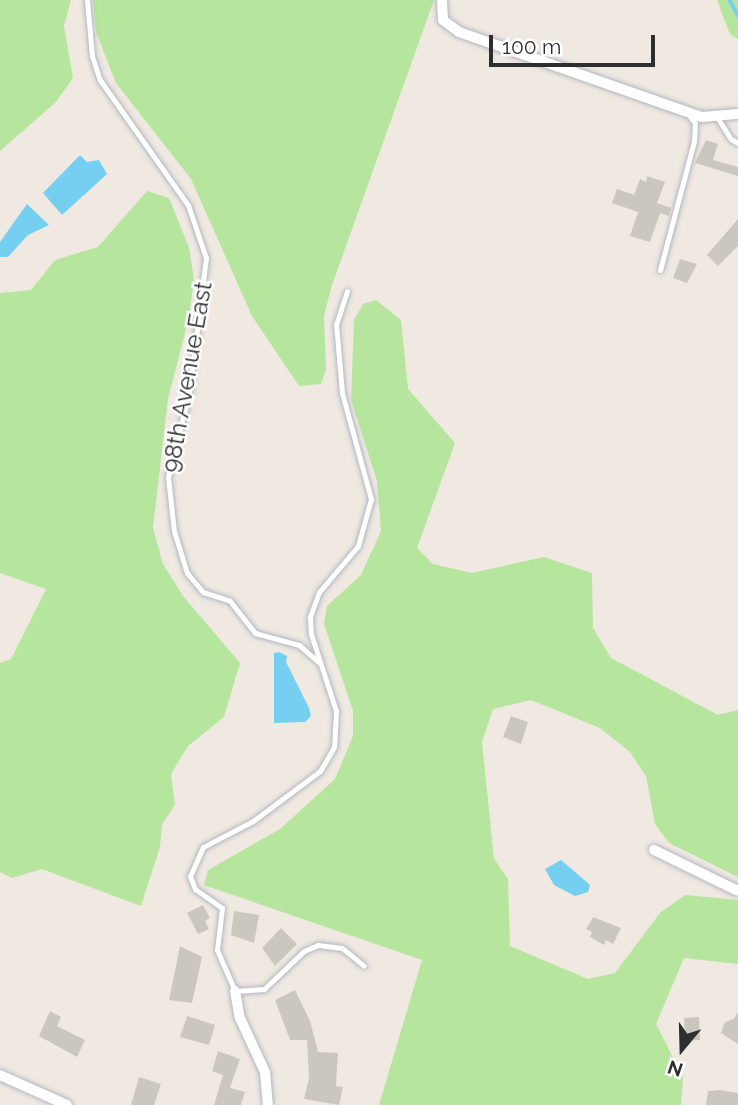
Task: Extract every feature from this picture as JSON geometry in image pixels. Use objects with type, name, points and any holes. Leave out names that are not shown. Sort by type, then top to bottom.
[{"type":"street","points":[[442,0],[443,20],[459,32],[682,111],[717,117],[738,114]]},
{"type":"street","points":[[654,850],[738,891]]},
{"type":"street","points":[[235,991],[240,1018],[265,1072],[268,1105]]},
{"type":"street","points":[[0,1075],[67,1105]]},
{"type":"lane","name":"98th Avenue East","points":[[87,0],[92,56],[100,80],[188,205],[206,258],[189,393],[168,477],[174,531],[187,573],[203,592],[230,601],[255,633],[299,645],[320,663]]},
{"type":"lane","points":[[660,270],[694,141],[695,123],[682,111]]},
{"type":"lane","points":[[717,117],[731,139],[738,143]]},
{"type":"lane","points":[[347,291],[336,324],[342,393],[371,499],[358,546],[319,592],[311,608],[311,634],[337,719],[334,747],[326,763],[253,821],[208,842],[192,865],[195,889],[222,908],[217,950],[235,991],[264,989],[304,951],[318,945],[342,948],[364,966]]},
{"type":"green space","points":[[0,0],[71,0],[64,26],[73,78],[55,103],[0,151]]},
{"type":"green space","points":[[93,0],[434,0],[331,288],[324,316],[326,369],[321,384],[299,386],[252,316],[191,179],[116,83],[96,32]]},
{"type":"green space","points":[[717,0],[738,0],[738,39],[730,34]]},
{"type":"green space","points":[[147,191],[169,198],[189,248],[194,279],[189,317],[168,399],[153,528],[163,564],[183,596],[240,663],[224,717],[188,746],[171,774],[175,805],[162,824],[160,847],[141,906],[42,869],[12,878],[0,872],[0,663],[11,659],[46,589],[0,573],[0,293],[31,290],[55,260],[98,247]]},
{"type":"green space","points":[[376,300],[401,320],[408,389],[455,443],[417,548],[433,564],[472,573],[544,557],[592,573],[593,628],[611,658],[718,715],[738,710],[738,877],[669,843],[655,824],[646,776],[630,752],[600,728],[531,700],[493,709],[482,742],[494,859],[508,879],[510,946],[588,979],[615,973],[660,913],[685,895],[738,900],[738,964],[684,958],[656,1024],[683,1077],[681,1105],[379,1105],[422,960],[204,885],[208,870],[280,829],[335,779],[353,736],[353,711],[324,624],[327,606],[361,575],[381,531],[377,481],[351,400],[354,320],[363,304]]},
{"type":"water","points":[[80,155],[87,162],[99,160],[107,174],[62,215],[43,193]]},
{"type":"water","points":[[27,204],[49,225],[28,235],[8,257],[0,257],[0,242]]},
{"type":"water","points":[[274,653],[287,656],[286,662],[309,708],[311,716],[305,722],[274,723]]},
{"type":"water","points":[[561,860],[590,885],[588,892],[575,896],[554,885],[545,869]]},
{"type":"building","points":[[706,140],[718,144],[713,160],[738,167],[738,176],[695,163]]},
{"type":"building","points":[[647,176],[665,182],[657,203],[671,208],[669,216],[660,213],[650,242],[630,236],[638,212],[612,203],[617,189],[634,195],[640,179],[646,182]]},
{"type":"building","points":[[738,219],[738,246],[718,266],[707,255]]},
{"type":"building","points":[[680,259],[697,264],[687,283],[673,278]]},
{"type":"building","points":[[511,716],[528,722],[521,744],[503,737]]},
{"type":"building","points":[[203,905],[210,918],[205,921],[209,929],[198,934],[187,913]]},
{"type":"building","points":[[234,911],[259,915],[254,943],[231,935]]},
{"type":"building","points":[[593,917],[621,928],[613,944],[606,940],[604,945],[590,937],[592,932],[586,929]]},
{"type":"building","points":[[281,928],[297,944],[275,966],[262,948]]},
{"type":"building","points":[[180,946],[202,957],[192,1003],[169,1000]]},
{"type":"building","points":[[295,990],[310,1021],[318,1052],[338,1053],[336,1086],[343,1087],[339,1105],[304,1099],[309,1078],[307,1040],[290,1040],[275,1000]]},
{"type":"building","points":[[50,1011],[61,1017],[57,1026],[85,1040],[77,1057],[39,1036]]},
{"type":"building","points":[[737,1013],[738,1044],[721,1033],[725,1022],[734,1019]]},
{"type":"building","points":[[187,1016],[215,1025],[209,1045],[180,1037]]},
{"type":"building","points":[[699,1017],[700,1040],[685,1041],[684,1018]]},
{"type":"building","points":[[218,1051],[240,1059],[230,1088],[245,1092],[241,1105],[214,1105],[223,1075],[212,1071]]},
{"type":"building","points":[[139,1077],[161,1084],[154,1105],[131,1105]]},
{"type":"building","points":[[708,1091],[738,1093],[738,1105],[706,1105]]},
{"type":"waterway","points":[[730,0],[738,15]]}]
